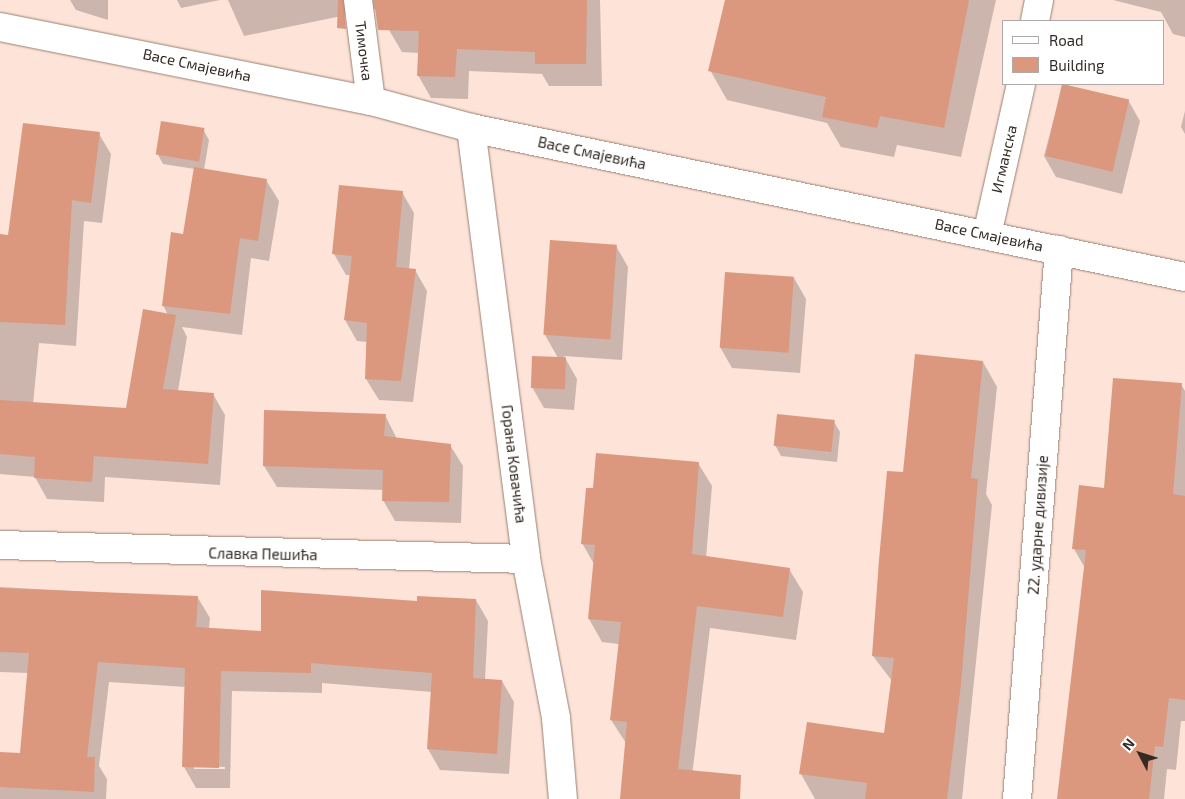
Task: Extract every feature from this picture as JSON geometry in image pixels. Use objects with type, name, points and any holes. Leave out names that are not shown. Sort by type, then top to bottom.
[{"type":"street","name":"Тимочка","points":[[358,0],[371,101]]},
{"type":"street","points":[[1034,20],[1039,0]]},
{"type":"street","name":"Васе Смајевића","points":[[0,26],[371,101],[471,128],[1185,278]]},
{"type":"street","name":"Игманска","points":[[987,235],[1021,85]]},
{"type":"street","name":"Горана Ковачића","points":[[471,128],[526,559],[556,718],[563,799]]},
{"type":"street","name":"22. ударне дивизије","points":[[1017,799],[1059,250]]},
{"type":"street","name":"Славка Пешића","points":[[0,545],[526,559]]},
{"type":"building","points":[[338,0],[343,0],[346,29],[337,28]]},
{"type":"building","points":[[374,0],[587,0],[586,64],[535,64],[535,52],[457,49],[455,77],[417,76],[419,31],[378,30]]},
{"type":"building","points":[[725,0],[969,0],[944,128],[880,116],[877,128],[822,117],[826,97],[708,71]]},
{"type":"building","points":[[1062,85],[1129,100],[1113,172],[1045,156]]},
{"type":"building","points":[[161,121],[204,128],[199,161],[156,155]]},
{"type":"building","points":[[23,123],[100,132],[91,203],[72,200],[65,325],[0,322],[0,234],[8,235]]},
{"type":"building","points":[[194,167],[267,179],[258,241],[240,238],[230,314],[162,306],[171,232],[183,234]]},
{"type":"building","points":[[339,185],[403,191],[396,267],[416,269],[401,381],[365,379],[367,323],[344,320],[352,256],[332,254]]},
{"type":"building","points":[[550,240],[617,245],[610,339],[543,335]]},
{"type":"building","points":[[725,272],[794,277],[789,353],[720,348]]},
{"type":"building","points":[[143,309],[176,315],[163,389],[214,393],[208,464],[94,456],[92,482],[34,478],[35,457],[0,454],[0,400],[126,408]]},
{"type":"building","points":[[915,354],[983,361],[971,478],[978,479],[961,684],[947,799],[865,799],[867,783],[799,774],[807,722],[884,733],[894,658],[872,656],[879,560],[887,471],[903,472]]},
{"type":"building","points":[[532,356],[566,357],[565,389],[531,388]]},
{"type":"building","points":[[1113,378],[1182,383],[1173,494],[1185,496],[1185,700],[1169,698],[1163,747],[1155,746],[1149,799],[1057,799],[1086,550],[1072,549],[1079,485],[1104,488]]},
{"type":"building","points":[[264,410],[386,414],[384,436],[451,444],[449,502],[382,501],[383,470],[263,466]]},
{"type":"building","points":[[777,414],[835,420],[831,452],[774,446]]},
{"type":"building","points":[[596,453],[699,462],[692,554],[790,568],[783,617],[697,606],[678,769],[741,775],[740,799],[620,799],[627,722],[610,720],[621,622],[588,619],[595,545],[581,544],[586,488],[593,488]]},
{"type":"building","points":[[0,588],[198,596],[196,627],[261,631],[261,590],[417,601],[417,596],[476,599],[473,678],[502,680],[497,754],[427,749],[432,673],[311,663],[311,673],[221,671],[219,768],[182,767],[185,668],[98,662],[87,757],[95,757],[94,792],[0,787],[0,752],[20,753],[29,653],[0,652]]}]
